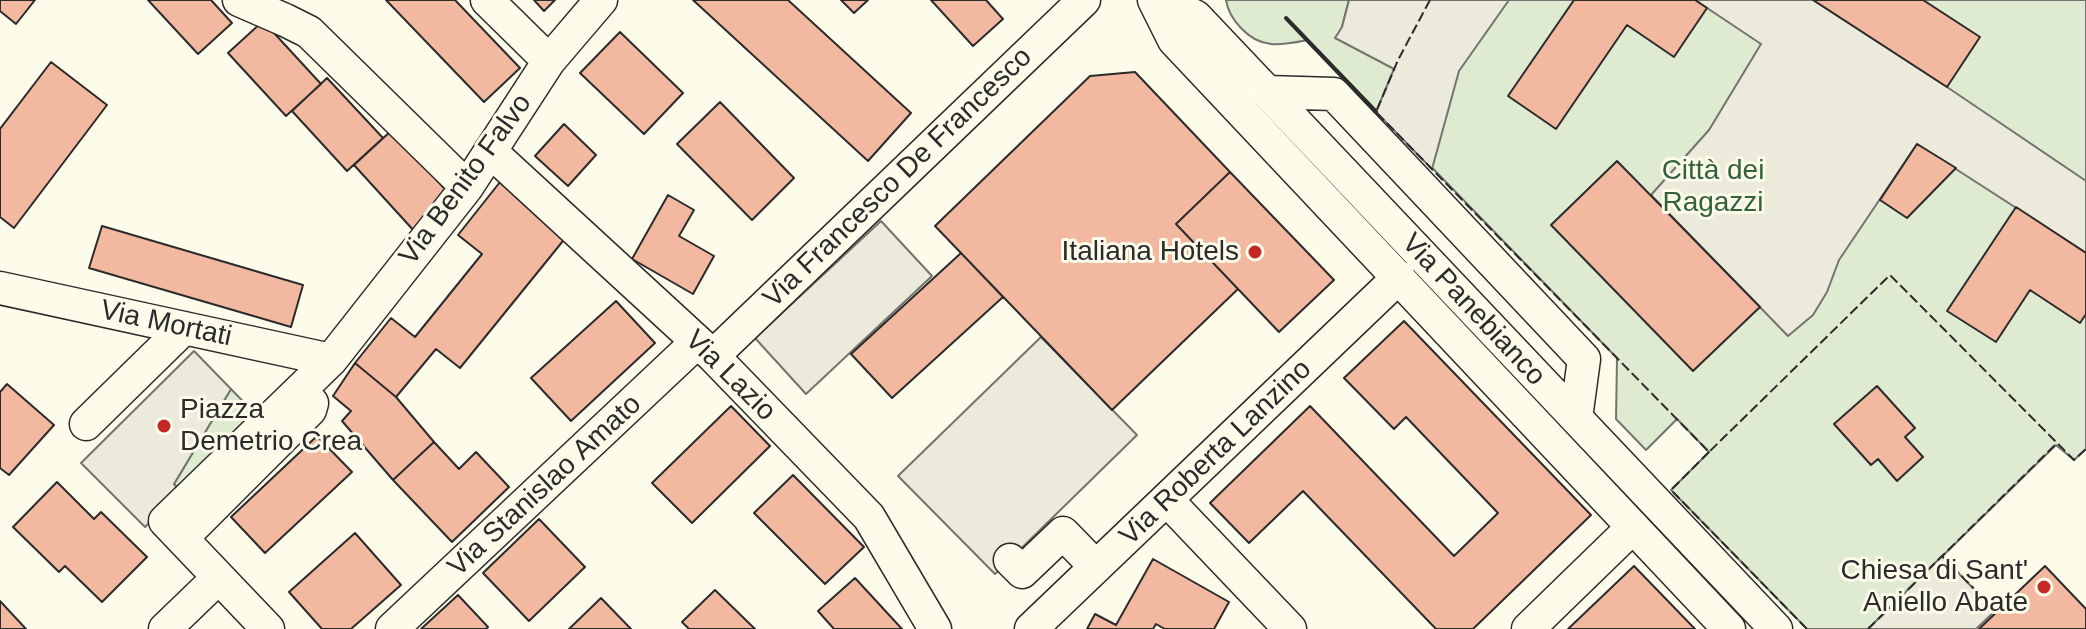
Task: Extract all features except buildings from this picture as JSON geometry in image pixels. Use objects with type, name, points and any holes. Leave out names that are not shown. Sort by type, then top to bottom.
[{"type":"street","points":[[239,0],[296,10],[309,32],[467,187]]},
{"type":"street","points":[[487,0],[549,61]]},
{"type":"street","name":"Via Benito Falvo","points":[[218,578],[182,538],[310,410],[331,360],[467,187],[549,61],[601,0]]},
{"type":"street","name":"Via Francesco De Francesco","points":[[705,349],[762,321],[1084,0]]},
{"type":"street","name":"Via Panebianco","points":[[1154,0],[1174,40],[1729,629]]},
{"type":"street","name":"Via Panebianco","points":[[1164,0],[1196,17],[1776,629]]},
{"type":"street","points":[[1267,92],[1334,94],[1584,359],[1576,418]]},
{"type":"street","name":"Via Lazio","points":[[490,151],[705,349],[869,517],[935,629]]},
{"type":"street","name":"Via Roberta Lanzino","points":[[1031,629],[1399,277]]},
{"type":"street","name":"Via Mortati","points":[[0,288],[331,360]]},
{"type":"street","points":[[86,424],[184,328]]},
{"type":"street","name":"Via Stanislao Amato","points":[[392,629],[705,349]]},
{"type":"street","points":[[1167,500],[1290,629]]},
{"type":"street","points":[[1528,629],[1633,527]]},
{"type":"street","points":[[1010,560],[1022,572],[1063,533],[1096,567]]},
{"type":"street","points":[[165,629],[218,578],[268,629]]},
{"type":"green space","name":"Città dei Ragazzi","points":[[1226,0],[1349,0],[1342,27],[1430,0],[2086,0],[2086,449],[2074,460],[2056,445],[1868,629],[1807,629],[1671,490],[1709,452],[1677,419],[1646,450],[1616,419],[1617,358],[1308,40],[1272,44],[1256,40],[1236,22]]},
{"type":"green space","points":[[231,389],[256,415],[180,491],[174,484]]},
{"type":"shaded area","points":[[1349,0],[1509,0],[1459,71],[1432,169],[1376,112],[1394,69],[1335,38],[1342,27]]},
{"type":"shaded area","points":[[1695,0],[1813,0],[2086,181],[2086,253],[1917,144],[1839,260],[1827,292],[1813,315],[1788,336],[1651,195],[1709,130],[1761,44]]},
{"type":"shaded area","points":[[881,221],[932,276],[806,394],[755,338]]},
{"type":"shaded area","points":[[1041,337],[1137,435],[995,574],[898,476]]},
{"type":"shaded area","name":"Piazza Demetrio Crea","points":[[194,351],[231,389],[174,484],[180,491],[145,527],[81,463]]},
{"type":"shaded area","points":[[1942,556],[1995,611],[1976,629],[1868,629]]},
{"type":"fence","points":[[1430,0],[1398,60],[1376,112],[1709,452],[1890,275],[2074,460],[2086,449]]},
{"type":"fence","points":[[1868,629],[2056,444]]},
{"type":"fence","points":[[1709,452],[1671,490],[1807,629]]},
{"type":"fence","points":[[1942,556],[1997,612]]},
{"type":"wall","points":[[1286,18],[1376,112]]},
{"type":"place","name":"Italiana Hotels","points":[[1255,252]]},
{"type":"place","name":"Piazza Demetrio Crea","points":[[164,426]]},
{"type":"place","name":"Chiesa di Sant' Aniello Abate","points":[[2044,587]]}]
